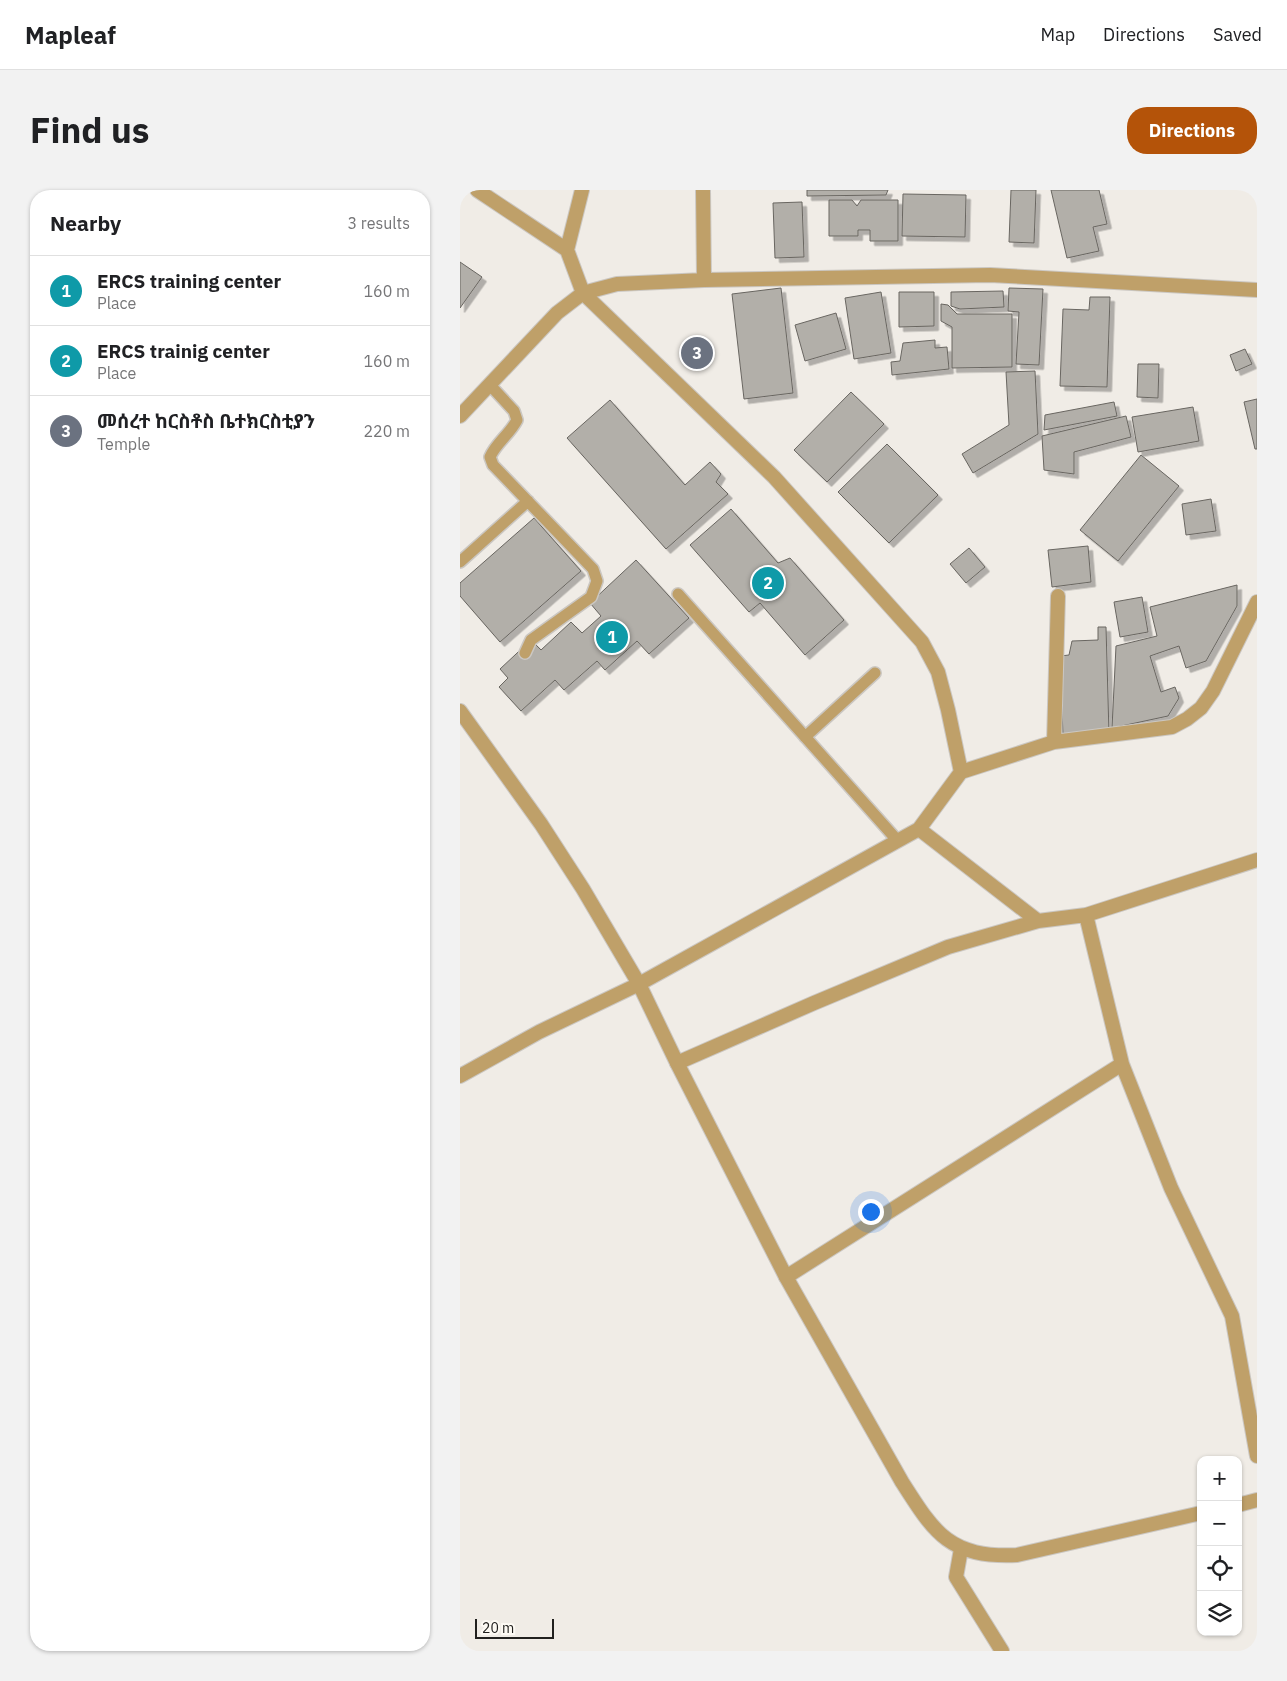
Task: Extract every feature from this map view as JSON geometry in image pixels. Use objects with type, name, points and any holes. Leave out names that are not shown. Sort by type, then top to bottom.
[{"type":"street","points":[[477,190],[567,250]]},
{"type":"street","points":[[582,190],[567,250],[583,293],[774,477],[922,642],[938,672],[961,772]]},
{"type":"street","points":[[703,190],[704,280]]},
{"type":"street","points":[[460,416],[557,313],[583,293],[617,284],[704,280],[990,275],[1257,290]]},
{"type":"street","points":[[1054,742],[1058,596]]},
{"type":"street","points":[[460,1076],[539,1032],[639,984],[919,829],[961,772],[1054,742],[1172,727],[1187,719],[1201,708],[1213,690],[1257,602]]},
{"type":"street","points":[[460,711],[541,824],[583,889],[639,984],[786,1277],[902,1482],[922,1513],[940,1535],[961,1549],[997,1556],[1017,1555],[1197,1514]]},
{"type":"street","points":[[919,829],[1038,921]]},
{"type":"street","points":[[677,1063],[948,947],[1038,921],[1086,915],[1257,860]]},
{"type":"street","points":[[1086,915],[1122,1064],[1171,1188],[1232,1316],[1257,1456]]},
{"type":"street","points":[[786,1277],[1122,1064]]},
{"type":"street","points":[[1242,1504],[1257,1500]]},
{"type":"street","points":[[961,1549],[956,1577],[1002,1651]]},
{"type":"lane","points":[[490,385],[514,411],[517,420],[512,430],[494,448],[490,457],[493,465],[593,569],[596,582],[590,597],[532,640],[525,653]]},
{"type":"lane","points":[[460,562],[528,501]]},
{"type":"lane","points":[[678,594],[897,840]]},
{"type":"lane","points":[[805,737],[875,673]]},
{"type":"building","points":[[807,190],[888,190],[886,195],[807,196]]},
{"type":"building","points":[[1011,190],[1036,190],[1034,243],[1009,242]]},
{"type":"building","points":[[1051,190],[1099,190],[1107,224],[1093,227],[1099,251],[1067,258]]},
{"type":"building","points":[[903,194],[966,195],[965,237],[902,236]]},
{"type":"building","points":[[829,200],[852,200],[857,206],[861,200],[898,200],[898,241],[870,241],[870,230],[858,230],[858,236],[829,236]]},
{"type":"building","points":[[802,202],[804,257],[775,258],[773,203]]},
{"type":"building","points":[[460,262],[482,277],[460,308]]},
{"type":"building","points":[[781,288],[793,393],[744,399],[732,294]]},
{"type":"building","points":[[1009,288],[1043,289],[1039,365],[1016,364],[1019,312],[1008,311]]},
{"type":"building","points":[[1003,291],[1004,307],[960,309],[951,306],[951,292]]},
{"type":"building","points":[[881,292],[891,353],[854,359],[845,298]]},
{"type":"building","points":[[899,292],[934,292],[934,326],[899,327]]},
{"type":"building","points":[[1090,297],[1110,297],[1107,387],[1060,386],[1063,309],[1089,310]]},
{"type":"building","points":[[941,304],[948,305],[957,314],[1012,314],[1012,367],[952,368],[952,327],[941,321]]},
{"type":"building","points":[[836,313],[846,349],[805,361],[795,325]]},
{"type":"building","points":[[935,340],[935,348],[947,347],[949,369],[892,375],[891,362],[900,361],[903,343]]},
{"type":"building","points":[[1245,349],[1252,364],[1236,371],[1230,355]]},
{"type":"building","points":[[1138,364],[1159,364],[1158,398],[1137,397]]},
{"type":"building","points":[[1035,371],[1038,434],[973,473],[962,454],[1009,425],[1006,372]]},
{"type":"building","points":[[851,392],[884,424],[827,482],[794,450]]},
{"type":"building","points":[[1257,399],[1257,449],[1255,449],[1244,402]]},
{"type":"building","points":[[610,400],[685,485],[710,462],[721,474],[716,482],[728,494],[666,549],[567,438]]},
{"type":"building","points":[[1114,402],[1117,416],[1044,430],[1045,415]]},
{"type":"building","points":[[1193,407],[1199,441],[1138,452],[1132,417]]},
{"type":"building","points":[[1126,416],[1131,437],[1074,452],[1074,474],[1044,470],[1042,436]]},
{"type":"building","points":[[887,444],[938,495],[889,543],[838,492]]},
{"type":"building","points":[[1141,455],[1179,486],[1118,561],[1080,530]]},
{"type":"building","points":[[1211,499],[1216,531],[1186,535],[1182,504]]},
{"type":"building","points":[[731,509],[778,563],[790,558],[844,620],[805,655],[760,603],[749,612],[690,545]]},
{"type":"building","points":[[534,518],[581,571],[500,642],[460,596],[460,583]]},
{"type":"building","points":[[1088,546],[1091,582],[1052,587],[1048,550]]},
{"type":"building","points":[[969,548],[985,567],[966,583],[950,564]]},
{"type":"building","points":[[636,560],[689,618],[649,654],[637,641],[605,670],[597,661],[564,690],[555,680],[521,711],[499,687],[508,678],[500,669],[531,640],[541,650],[571,622],[582,633],[601,616],[590,603]]},
{"type":"building","points":[[1237,585],[1237,606],[1206,661],[1186,668],[1179,646],[1150,656],[1161,692],[1175,687],[1179,698],[1168,716],[1112,728],[1116,646],[1157,636],[1150,607]]},
{"type":"building","points":[[1142,597],[1148,632],[1120,637],[1114,602]]},
{"type":"building","points":[[1098,627],[1106,627],[1109,734],[1063,736],[1060,656],[1069,655],[1072,641],[1098,640]]},
{"type":"place","name":"መሰረተ ከርስቶስ ቤተክርስቲያን","points":[[697,353]]},
{"type":"place","name":"ERCS trainig center","points":[[768,583]]},
{"type":"place","name":"ERCS training center","points":[[612,637]]}]
